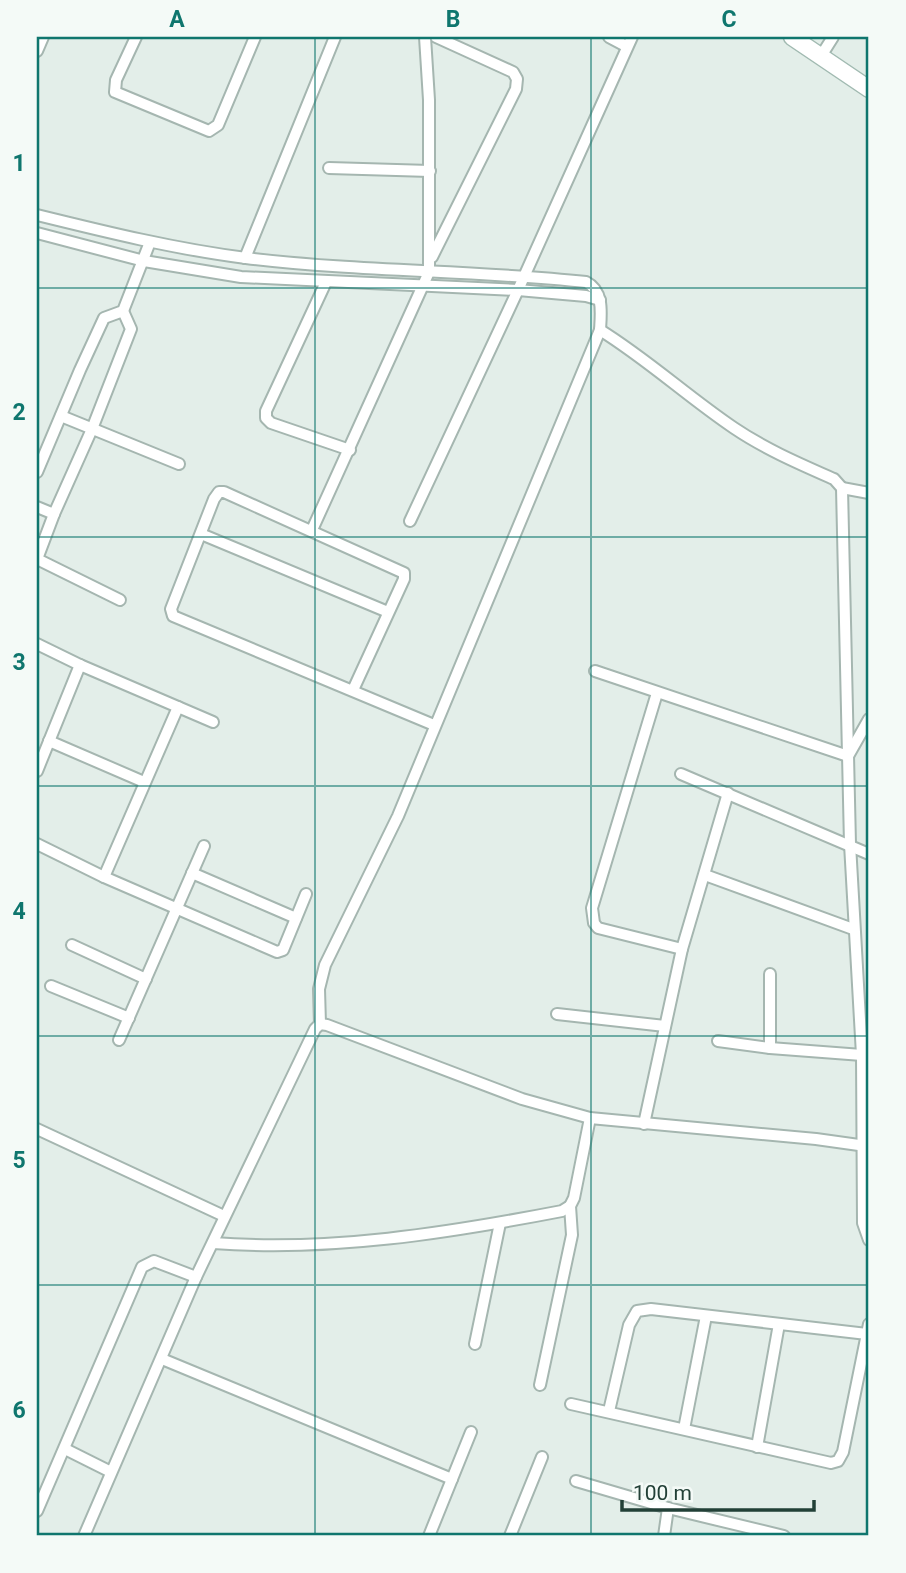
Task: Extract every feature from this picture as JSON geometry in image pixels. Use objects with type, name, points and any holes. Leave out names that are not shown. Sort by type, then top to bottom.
[{"type":"street","points":[[37,51],[43,37]]},
{"type":"street","points":[[136,37],[116,80],[115,92],[209,131],[218,125],[250,38]]},
{"type":"street","points":[[246,258],[335,37]]},
{"type":"street","points":[[312,530],[425,286],[429,272],[429,100],[425,37]]},
{"type":"street","points":[[431,260],[516,89],[517,79],[513,72],[436,37]]},
{"type":"street","points":[[410,521],[518,290],[629,42],[609,37]]},
{"type":"street","points":[[792,37],[869,89]]},
{"type":"street","points":[[821,56],[833,37]]},
{"type":"street","points":[[329,168],[430,171]]},
{"type":"street","points":[[37,215],[150,242],[246,258],[429,272],[524,275],[586,282],[593,286],[600,300],[600,330],[398,816],[326,965],[319,989],[320,1024],[315,1029],[224,1216],[84,1536]]},
{"type":"street","points":[[37,233],[144,261],[240,277],[518,290],[586,296],[600,300]]},
{"type":"street","points":[[120,600],[37,559],[54,514],[93,429],[131,329],[123,311],[150,242]]},
{"type":"street","points":[[326,282],[266,411],[266,418],[271,423],[349,450]]},
{"type":"street","points":[[37,472],[104,318],[123,311]]},
{"type":"street","points":[[600,330],[734,428],[834,479],[842,488],[853,929],[866,1146],[863,1223],[869,1240]]},
{"type":"street","points":[[61,415],[179,464]]},
{"type":"street","points":[[842,488],[869,492]]},
{"type":"street","points":[[353,690],[404,579],[402,570],[219,492],[171,609],[173,616],[434,725]]},
{"type":"street","points":[[37,507],[54,514]]},
{"type":"street","points":[[201,534],[388,612]]},
{"type":"street","points":[[37,644],[80,666],[213,722]]},
{"type":"street","points":[[37,771],[80,666]]},
{"type":"street","points":[[595,671],[848,756]]},
{"type":"street","points":[[657,693],[592,908],[592,918],[598,928],[682,949]]},
{"type":"street","points":[[104,877],[178,707]]},
{"type":"street","points":[[848,756],[869,719]]},
{"type":"street","points":[[49,741],[144,782]]},
{"type":"street","points":[[681,774],[869,854]]},
{"type":"street","points":[[644,1124],[682,949],[728,793]]},
{"type":"street","points":[[37,844],[104,877],[278,953],[283,950],[306,894]]},
{"type":"street","points":[[119,1040],[204,846]]},
{"type":"street","points":[[192,873],[296,918]]},
{"type":"street","points":[[705,875],[853,929]]},
{"type":"street","points":[[72,945],[146,979]]},
{"type":"street","points":[[770,974],[770,1048]]},
{"type":"street","points":[[51,986],[129,1018]]},
{"type":"street","points":[[557,1014],[665,1026]]},
{"type":"street","points":[[320,1024],[522,1099],[590,1118],[866,1146]]},
{"type":"street","points":[[718,1041],[862,1055]]},
{"type":"street","points":[[540,1385],[572,1235],[570,1206],[574,1198],[590,1118]]},
{"type":"street","points":[[37,1129],[224,1216]]},
{"type":"street","points":[[212,1243],[269,1245],[420,1235],[500,1223],[562,1211],[570,1206]]},
{"type":"street","points":[[475,1344],[500,1223]]},
{"type":"street","points":[[37,1511],[142,1267],[154,1261],[196,1277]]},
{"type":"street","points":[[570,1404],[831,1463],[838,1461],[843,1452],[868,1329],[779,1324],[651,1309],[637,1311],[629,1325],[609,1411]]},
{"type":"street","points":[[684,1429],[706,1316]]},
{"type":"street","points":[[757,1447],[779,1324]]},
{"type":"street","points":[[162,1359],[452,1479]]},
{"type":"street","points":[[429,1536],[471,1432]]},
{"type":"street","points":[[65,1449],[111,1472]]},
{"type":"street","points":[[510,1536],[542,1457]]},
{"type":"street","points":[[576,1481],[668,1508],[783,1536]]},
{"type":"street","points":[[664,1536],[668,1508]]}]
